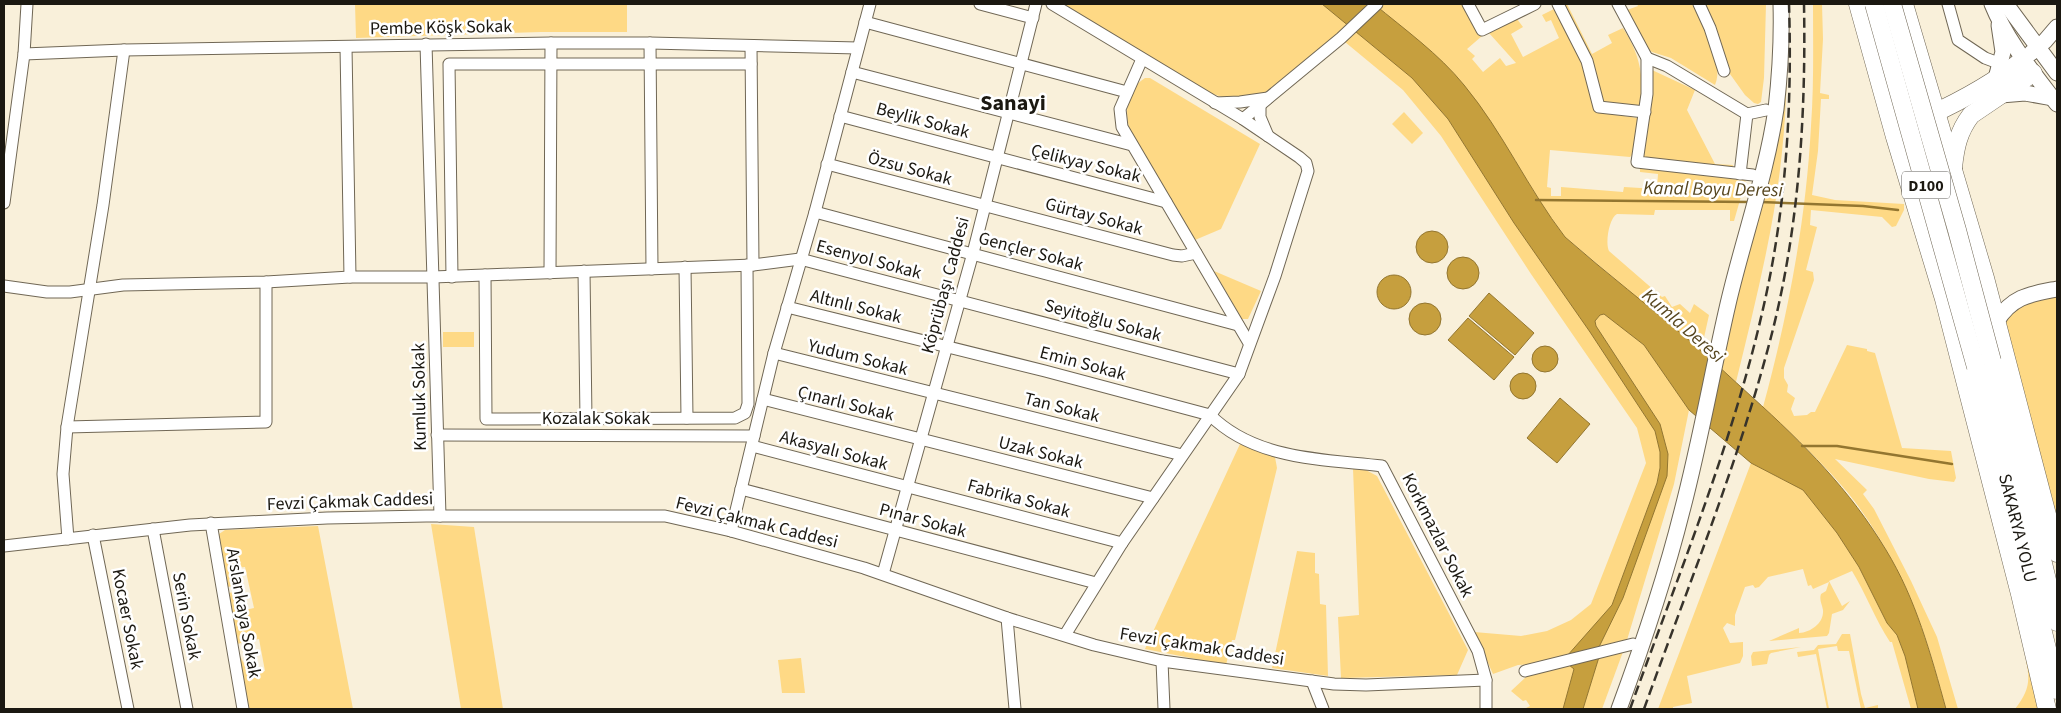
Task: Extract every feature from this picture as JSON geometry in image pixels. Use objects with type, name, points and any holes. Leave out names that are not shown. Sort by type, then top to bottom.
[{"type":"highway","points":[[1858,4],[1944,299],[2020,594],[2047,709]]},
{"type":"highway","name":"D100","points":[[1874,4],[1984,364],[2016,450],[2057,622]]},
{"type":"highway","name":"D100","points":[[1892,4],[1957,230],[1984,364]]},
{"type":"highway","points":[[1904,4],[1997,321],[2057,553]]},
{"type":"highway","points":[[1953,168],[1954,150],[1964,125],[1971,115],[1998,88],[2031,60]]},
{"type":"highway","points":[[1881,85],[1891,88],[1908,87],[1918,80],[1923,67]]},
{"type":"highway","points":[[1923,67],[1933,86],[1940,92],[1952,97],[1998,88]]},
{"type":"highway","points":[[1895,136],[1901,128],[1970,95]]},
{"type":"highway","points":[[1907,175],[1916,178],[1930,177],[1953,168]]},
{"type":"highway","points":[[1923,227],[1939,211],[1953,208],[1966,211]]},
{"type":"highway","name":"SAKARYA YOLU","points":[[1984,364],[2003,467],[2057,690]]},
{"type":"highway","points":[[2016,450],[2057,581]]},
{"type":"highway","points":[[2003,467],[2020,594]]},
{"type":"main road","points":[[1719,322],[1746,217],[1751,178],[1766,110],[1771,69],[1771,4]]},
{"type":"main road","points":[[1751,178],[1775,111],[1780,70],[1781,4]]},
{"type":"main road","points":[[1992,4],[1998,18],[2003,52],[2031,60],[2057,73]]},
{"type":"main road","points":[[2006,4],[2024,29],[2031,60],[2057,82]]},
{"type":"main road","points":[[1998,18],[2031,60],[2055,101]]},
{"type":"main road","points":[[2031,60],[2057,26]]},
{"type":"main road","points":[[2024,29],[2040,32],[2057,26]]},
{"type":"main road","points":[[1998,88],[2055,101]]},
{"type":"main road","points":[[1619,709],[1657,602],[1681,517],[1731,251],[1746,217]]},
{"type":"main road","points":[[1997,321],[2003,310],[2020,298],[2057,289]]},
{"type":"main road","points":[[1610,709],[1670,522],[1699,419]]},
{"type":"street","points":[[4,203],[24,54],[27,4]]},
{"type":"street","points":[[731,531],[774,353],[815,212],[870,4]]},
{"type":"street","points":[[980,4],[1033,18]]},
{"type":"street","name":"Köprübaşı Caddesi","points":[[883,574],[973,254],[1036,4]]},
{"type":"street","points":[[1052,4],[1299,156],[1306,163],[1308,171],[1275,276],[1239,374],[1152,498],[1096,583],[1065,635]]},
{"type":"street","points":[[1243,120],[1341,38],[1377,4]]},
{"type":"street","points":[[1468,4],[1482,30],[1535,4]]},
{"type":"street","points":[[1558,4],[1587,61],[1599,107],[1644,112]]},
{"type":"street","points":[[1618,4],[1647,58],[1647,94],[1637,162],[1751,178],[1747,114]]},
{"type":"street","points":[[1699,4],[1710,28],[1724,71]]},
{"type":"street","points":[[1949,7],[1955,35],[1961,44],[1985,58],[2031,60]]},
{"type":"street","points":[[865,22],[1127,92]]},
{"type":"street","points":[[550,273],[551,43]]},
{"type":"street","name":"Pembe Köşk Sokak","points":[[24,54],[124,50],[551,43],[650,43],[858,48]]},
{"type":"street","points":[[650,43],[652,269]]},
{"type":"street","name":"Kumluk Sokak","points":[[426,44],[440,516]]},
{"type":"street","points":[[484,275],[486,419],[735,418],[742,415],[747,409],[751,46]]},
{"type":"street","points":[[346,47],[350,277]]},
{"type":"street","points":[[68,539],[63,474],[67,427],[103,205],[124,50]]},
{"type":"street","points":[[1647,58],[1667,66],[1747,114],[1766,110]]},
{"type":"street","points":[[1142,59],[1120,109],[1121,122],[1132,145],[1249,343]]},
{"type":"street","points":[[452,277],[449,64],[752,64]]},
{"type":"street","points":[[852,72],[1132,145]]},
{"type":"street","points":[[1215,103],[1240,102],[1270,97]]},
{"type":"street","points":[[1260,105],[1260,117],[1268,136]]},
{"type":"street","name":"Beylik Sokak","points":[[840,116],[996,158]]},
{"type":"street","name":"Çelikyay Sokak","points":[[996,158],[1166,202]]},
{"type":"street","name":"Özsu Sokak","points":[[827,164],[984,205]]},
{"type":"street","name":"Gürtay Sokak","points":[[984,205],[1173,255],[1182,256],[1196,253]]},
{"type":"street","name":"Gençler Sokak","points":[[815,212],[1238,325]]},
{"type":"street","points":[[4,286],[58,293],[123,285],[266,282],[350,277],[452,277],[750,265],[800,259]]},
{"type":"street","name":"Esenyol Sokak","points":[[800,259],[959,301]]},
{"type":"street","points":[[685,267],[687,418]]},
{"type":"street","points":[[584,271],[586,419]]},
{"type":"street","points":[[67,427],[266,422],[266,282]]},
{"type":"street","name":"Seyitoğlu Sokak","points":[[959,301],[1239,374]]},
{"type":"street","name":"Altınlı Sokak","points":[[787,307],[947,347]]},
{"type":"street","name":"Emin Sokak","points":[[947,347],[1210,415]]},
{"type":"street","name":"Yudum Sokak","points":[[774,353],[934,394]]},
{"type":"street","name":"Tan Sokak","points":[[934,394],[1182,455]]},
{"type":"street","name":"Çınarlı Sokak","points":[[763,399],[921,440]]},
{"type":"street","name":"Korkmazlar Sokak","points":[[1210,415],[1222,427],[1238,437],[1267,449],[1310,458],[1382,466],[1478,651],[1486,680],[1486,709]]},
{"type":"street","name":"Kozalak Sokak","points":[[438,435],[753,441]]},
{"type":"street","name":"Uzak Sokak","points":[[921,440],[1152,498]]},
{"type":"street","name":"Akasyalı Sokak","points":[[753,441],[908,488]]},
{"type":"street","name":"Fabrika Sokak","points":[[908,488],[1122,543]]},
{"type":"street","name":"Pınar Sokak","points":[[741,489],[1096,583]]},
{"type":"street","name":"Fevzi Çakmak Caddesi","points":[[4,546],[211,523],[356,517],[665,516],[731,531],[883,574],[1007,618],[1094,645],[1162,661],[1312,681],[1366,685],[1486,680]]},
{"type":"street","name":"Arslankaya Sokak","points":[[211,523],[243,709]]},
{"type":"street","name":"Serin Sokak","points":[[153,529],[187,709]]},
{"type":"street","name":"Kocaer Sokak","points":[[93,535],[128,709]]},
{"type":"street","points":[[1007,618],[1015,709]]},
{"type":"street","points":[[1525,671],[1630,644]]},
{"type":"street","points":[[1162,661],[1164,709]]},
{"type":"street","points":[[1312,681],[1323,709]]},
{"type":"shaded area","points":[[355,4],[627,4],[627,32],[541,32],[356,38]]},
{"type":"shaded area","points":[[1063,4],[1322,4],[1348,25],[1266,92],[1259,95],[1225,98],[1207,92]]},
{"type":"shaded area","points":[[1322,4],[1374,4],[1432,52],[1464,85],[1478,103],[1539,200],[1565,237],[1706,355],[1790,432],[1825,469],[1857,507],[1897,569],[1922,628],[1946,709],[1918,709],[1905,656],[1897,635],[1887,623],[1859,567],[1837,533],[1803,490],[1751,463],[1689,410],[1644,345],[1604,314],[1600,315],[1595,321],[1596,326],[1660,424],[1668,454],[1667,476],[1623,598],[1598,649],[1599,657],[1583,709],[1563,709],[1574,669],[1569,665],[1567,656],[1612,605],[1657,483],[1660,468],[1660,452],[1655,431],[1590,332],[1514,223],[1448,119],[1412,78]]},
{"type":"shaded area","points":[[1384,4],[1464,4],[1482,36],[1467,49],[1475,56],[1472,59],[1483,72],[1500,58],[1506,66],[1516,63],[1489,33],[1517,19],[1523,27],[1511,34],[1523,57],[1559,38],[1551,20],[1546,22],[1542,15],[1556,8],[1584,68],[1595,112],[1638,118],[1634,153],[1630,157],[1550,150],[1547,187],[1551,188],[1551,196],[1561,196],[1561,187],[1623,192],[1624,187],[1657,189],[1658,174],[1640,172],[1640,166],[1746,179],[1734,221],[1730,221],[1730,210],[1655,210],[1654,215],[1617,214],[1610,225],[1607,242],[1609,251],[1662,297],[1665,296],[1672,307],[1680,304],[1690,313],[1694,304],[1709,315],[1701,351],[1565,237],[1549,216],[1483,111],[1463,84],[1379,8]]},
{"type":"shaded area","points":[[1560,4],[1567,4],[1592,54],[1612,43],[1608,35],[1623,28],[1629,37],[1639,65],[1642,85],[1640,106],[1601,101]]},
{"type":"shaded area","points":[[1637,4],[1692,4],[1707,33],[1715,55],[1717,76],[1715,85],[1671,58],[1652,52],[1647,48],[1627,10],[1638,6]]},
{"type":"shaded area","points":[[1704,4],[1766,4],[1764,78],[1761,102],[1758,104],[1745,95],[1730,74],[1724,53]]},
{"type":"shaded area","points":[[1813,4],[1822,4],[1823,39],[1820,93],[1829,95],[1829,99],[1821,99],[1818,151],[1812,195],[1835,200],[1904,204],[1904,210],[1896,226],[1892,227],[1882,217],[1811,210],[1810,225],[1817,227],[1806,270],[1813,272],[1814,280],[1784,368],[1784,378],[1788,385],[1787,392],[1795,398],[1791,409],[1794,416],[1807,415],[1815,412],[1847,345],[1867,349],[1867,351],[1875,353],[1902,448],[1951,451],[1956,478],[1954,482],[1929,479],[1835,459],[1867,490],[1863,494],[1874,509],[1937,637],[1958,709],[1946,709],[1929,649],[1912,602],[1872,526],[1848,493],[1828,470],[1763,407],[1788,303],[1805,197],[1812,111]]},
{"type":"shaded area","points":[[1786,14],[1785,112],[1778,187],[1761,276],[1736,382],[1720,368]]},
{"type":"shaded area","points":[[1356,32],[1412,78],[1448,119],[1514,223],[1590,332],[1655,431],[1660,452],[1660,468],[1657,483],[1612,605],[1567,656],[1533,664],[1518,665],[1493,674],[1474,632],[1521,636],[1547,631],[1571,620],[1591,604],[1646,463],[1637,428],[1531,274],[1441,136],[1403,90],[1345,42]]},
{"type":"shaded area","points":[[1652,70],[1695,90],[1687,110],[1715,164],[1733,165],[1732,168],[1645,160],[1652,101]]},
{"type":"shaded area","points":[[1145,78],[1150,78],[1260,144],[1221,229],[1195,240],[1131,134],[1127,118],[1128,103],[1133,89]]},
{"type":"shaded area","points":[[1404,112],[1423,133],[1412,144],[1392,124]]},
{"type":"shaded area","points":[[1432,231],[1443,236],[1448,247],[1443,258],[1432,263],[1421,258],[1416,247],[1421,236]]},
{"type":"shaded area","points":[[1463,257],[1469,258],[1474,262],[1478,267],[1478,279],[1474,284],[1469,288],[1463,289],[1457,288],[1452,284],[1448,279],[1447,273],[1448,267],[1452,262],[1457,258]]},
{"type":"shaded area","points":[[1214,271],[1261,291],[1248,319],[1242,319]]},
{"type":"shaded area","points":[[1394,275],[1406,280],[1411,292],[1406,304],[1394,309],[1382,304],[1377,292],[1382,280]]},
{"type":"shaded area","points":[[1489,293],[1534,333],[1515,355],[1469,316]]},
{"type":"shaded area","points":[[2057,295],[2057,526],[2005,321],[2014,309],[2021,305]]},
{"type":"shaded area","points":[[1425,303],[1431,304],[1436,308],[1440,313],[1440,325],[1436,330],[1431,334],[1425,335],[1419,334],[1414,330],[1410,325],[1409,319],[1410,313],[1414,308],[1419,304]]},
{"type":"shaded area","points":[[1604,314],[1644,345],[1689,410],[1674,484],[1627,640],[1598,649],[1623,598],[1666,476],[1668,454],[1660,424],[1596,326],[1595,321],[1600,315]]},
{"type":"shaded area","points":[[1468,318],[1514,357],[1494,380],[1448,340]]},
{"type":"shaded area","points":[[443,332],[474,332],[474,347],[443,347]]},
{"type":"shaded area","points":[[1545,346],[1554,350],[1558,359],[1554,368],[1545,372],[1536,368],[1532,359],[1536,350]]},
{"type":"shaded area","points":[[1523,373],[1532,377],[1536,386],[1532,395],[1523,399],[1514,395],[1510,386],[1514,377]]},
{"type":"shaded area","points":[[1560,398],[1590,424],[1557,463],[1527,438]]},
{"type":"shaded area","points":[[1240,444],[1275,457],[1277,468],[1235,640],[1232,640],[1226,665],[1145,649]]},
{"type":"shaded area","points":[[1751,463],[1803,490],[1837,533],[1859,567],[1887,623],[1897,635],[1905,656],[1918,709],[1911,709],[1892,642],[1890,642],[1852,571],[1829,581],[1842,606],[1850,601],[1843,610],[1832,614],[1827,636],[1769,641],[1799,628],[1799,633],[1808,631],[1819,623],[1823,615],[1820,596],[1826,591],[1829,582],[1813,589],[1811,585],[1808,586],[1803,569],[1768,577],[1759,587],[1755,588],[1753,585],[1745,587],[1735,615],[1735,626],[1727,623],[1723,628],[1730,643],[1743,642],[1743,656],[1740,663],[1687,676],[1692,703],[1673,707],[1673,709],[1658,709]]},
{"type":"shaded area","points":[[1353,469],[1366,470],[1377,476],[1468,650],[1457,675],[1341,678],[1338,617],[1359,615]]},
{"type":"shaded area","points":[[431,524],[474,527],[503,709],[461,709]]},
{"type":"shaded area","points":[[318,526],[353,709],[248,709],[239,654],[250,675],[265,671],[259,639],[237,644],[229,593],[233,592],[236,612],[254,608],[245,567],[229,569],[232,586],[228,587],[219,534],[225,530]]},
{"type":"shaded area","points":[[1297,551],[1315,553],[1315,573],[1319,574],[1320,604],[1326,605],[1328,676],[1272,668]]},
{"type":"shaded area","points":[[1842,634],[1850,634],[1865,708],[1878,705],[1878,709],[1861,709],[1849,651],[1838,651],[1837,646],[1818,649],[1829,709],[1827,709],[1816,654],[1798,657],[1797,652],[1814,650],[1818,645],[1836,644]]},
{"type":"shaded area","points":[[1801,647],[1771,653],[1767,664],[1752,666],[1751,656],[1753,652]]},
{"type":"shaded area","points":[[1624,649],[1602,709],[1583,709],[1599,657]]},
{"type":"shaded area","points":[[801,658],[805,693],[782,693],[778,660]]},
{"type":"shaded area","points":[[2030,660],[2040,709],[2015,709],[2026,692],[2028,675],[2026,661]]},
{"type":"shaded area","points":[[1576,663],[1563,709],[1524,709],[1530,706],[1526,700],[1523,701],[1511,691],[1528,675]]},
{"type":"waterway","name":"Kanal Boyu Deresi","points":[[1536,200],[1750,202]]},
{"type":"waterway","name":"Kanal Boyu Deresi","points":[[1761,202],[1863,206],[1898,210]]},
{"type":"waterway","points":[[1802,446],[1837,446],[1952,464]]},
{"type":"railway","points":[[1630,709],[1706,500],[1741,394],[1756,340],[1768,286],[1784,181],[1790,75],[1789,4]]},
{"type":"railway","points":[[1644,709],[1728,478],[1758,384],[1781,296],[1799,172],[1804,88],[1804,4]]},
{"type":"district","name":"Sanayi","points":[[1013,102]]},
{"type":"water label","name":"Kumla Deresi","points":[[1684,325]]}]
